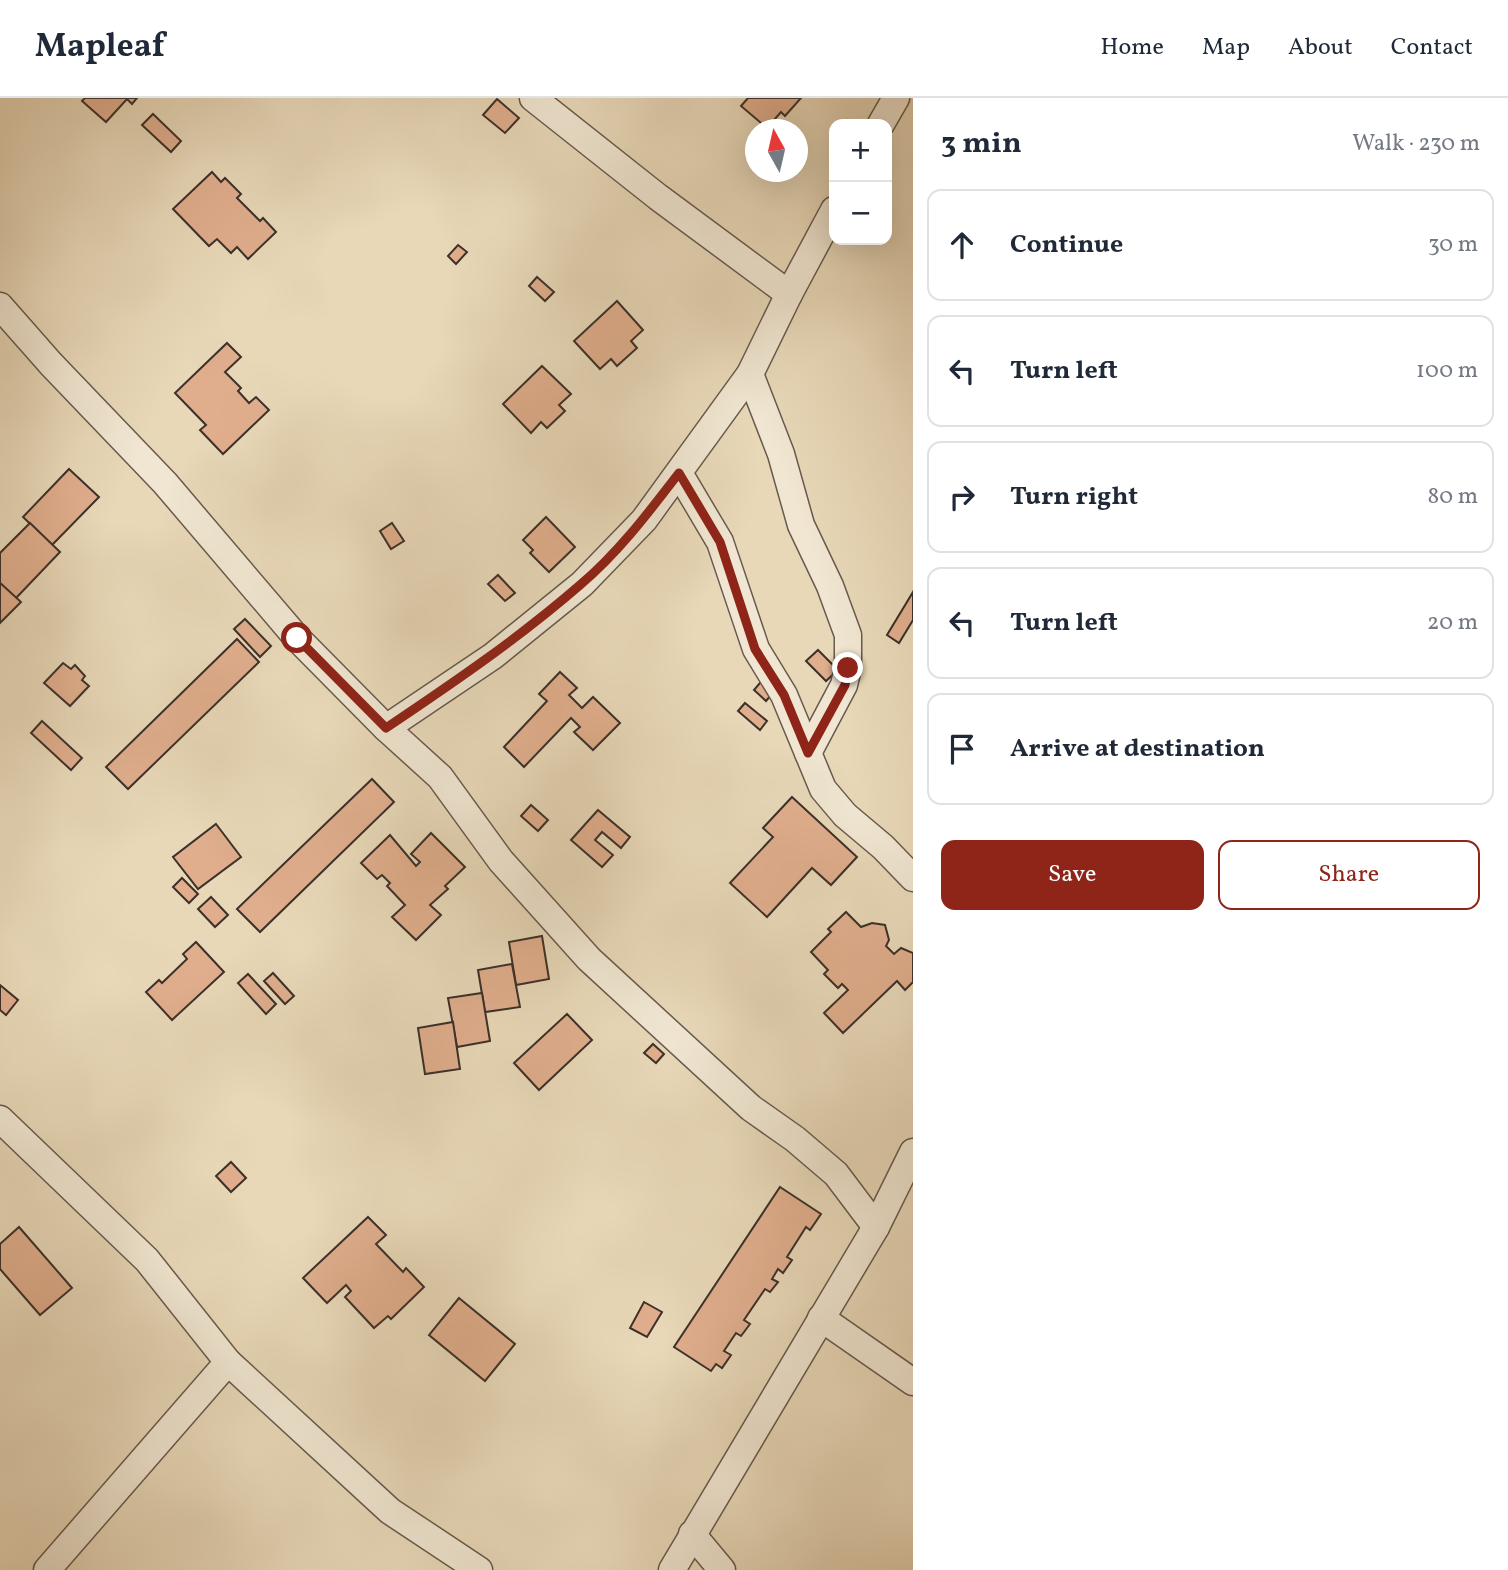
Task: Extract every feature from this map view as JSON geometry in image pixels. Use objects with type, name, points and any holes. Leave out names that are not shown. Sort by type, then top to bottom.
[{"type":"street","points":[[533,98],[658,197],[789,294]]},
{"type":"street","points":[[884,119],[896,98]]},
{"type":"street","points":[[386,728],[493,656],[582,584],[643,520],[750,374],[829,219]]},
{"type":"street","points":[[0,306],[51,364],[165,483],[297,638],[386,728],[440,777],[501,862],[589,959],[751,1108],[795,1139],[836,1174],[876,1227]]},
{"type":"street","points":[[750,374],[781,454],[801,525],[830,586],[848,635],[845,685],[808,753]]},
{"type":"street","points":[[679,473],[720,542],[755,649],[784,695],[823,789],[845,815],[883,847],[913,878]]},
{"type":"street","points":[[0,1119],[146,1260],[228,1362],[390,1511],[479,1570]]},
{"type":"street","points":[[672,1570],[876,1227],[913,1152]]},
{"type":"street","points":[[821,1318],[913,1382]]},
{"type":"street","points":[[47,1570],[228,1362]]},
{"type":"street","points":[[691,1534],[722,1570]]},
{"type":"building","points":[[85,98],[137,98],[132,104],[127,99],[106,122],[82,101]]},
{"type":"building","points":[[748,98],[801,98],[785,116],[781,112],[775,119],[756,119],[741,106]]},
{"type":"building","points":[[497,99],[519,118],[505,133],[483,115]]},
{"type":"building","points":[[153,114],[181,141],[171,152],[142,125]]},
{"type":"building","points":[[212,172],[221,182],[225,178],[241,194],[237,198],[260,221],[263,218],[276,232],[248,259],[237,247],[231,253],[217,239],[209,246],[173,209]]},
{"type":"building","points":[[458,245],[467,252],[456,264],[448,256]]},
{"type":"building","points":[[537,277],[554,292],[545,301],[529,286]]},
{"type":"building","points":[[617,301],[643,330],[631,341],[637,348],[617,366],[611,359],[600,369],[574,341]]},
{"type":"building","points":[[227,343],[241,357],[225,372],[241,388],[238,391],[249,403],[256,397],[269,410],[223,454],[200,430],[206,425],[175,393]]},
{"type":"building","points":[[542,366],[571,394],[559,405],[565,411],[547,428],[541,422],[531,433],[503,404]]},
{"type":"building","points":[[69,469],[99,497],[52,545],[23,517]]},
{"type":"building","points":[[546,517],[575,547],[549,572],[530,553],[533,550],[523,540]]},
{"type":"building","points":[[30,523],[60,552],[16,598],[0,583],[0,553]]},
{"type":"building","points":[[392,523],[404,541],[391,549],[380,531]]},
{"type":"building","points":[[498,575],[515,593],[505,601],[488,584]]},
{"type":"building","points":[[0,583],[21,602],[0,623]]},
{"type":"building","points":[[913,592],[913,620],[899,643],[887,635]]},
{"type":"building","points":[[245,619],[271,646],[260,657],[234,629]]},
{"type":"building","points":[[237,639],[259,662],[128,789],[106,767]]},
{"type":"building","points":[[818,650],[838,670],[826,681],[806,661]]},
{"type":"building","points":[[63,663],[71,669],[75,665],[85,676],[82,680],[89,686],[70,706],[44,683]]},
{"type":"building","points":[[560,672],[577,688],[569,695],[582,708],[593,697],[620,723],[593,750],[574,732],[580,727],[571,718],[524,767],[504,747],[547,701],[539,694]]},
{"type":"building","points":[[766,676],[778,687],[766,701],[754,690]]},
{"type":"building","points":[[745,703],[767,721],[760,730],[738,711]]},
{"type":"building","points":[[42,721],[82,758],[71,770],[31,733]]},
{"type":"building","points":[[372,779],[394,802],[260,932],[237,909]]},
{"type":"building","points":[[792,797],[857,857],[831,885],[812,868],[767,917],[730,883],[773,837],[763,828]]},
{"type":"building","points":[[531,805],[548,820],[538,831],[521,816]]},
{"type":"building","points":[[598,810],[630,837],[621,848],[602,832],[595,840],[613,855],[602,867],[571,840]]},
{"type":"building","points":[[216,824],[241,857],[198,889],[173,857]]},
{"type":"building","points":[[431,833],[465,867],[445,886],[448,889],[430,905],[441,915],[416,940],[392,917],[405,905],[387,886],[390,883],[382,875],[377,879],[361,863],[390,835],[416,866],[420,862],[411,854]]},
{"type":"building","points":[[182,878],[198,894],[189,903],[173,887]]},
{"type":"building","points":[[211,897],[228,915],[215,927],[198,909]]},
{"type":"building","points":[[846,912],[861,927],[872,923],[885,925],[889,940],[886,946],[894,954],[901,948],[913,953],[913,982],[905,990],[897,981],[843,1033],[824,1013],[848,990],[842,984],[838,988],[824,974],[828,970],[811,952],[831,932],[828,929]]},
{"type":"building","points":[[542,936],[549,979],[516,985],[509,942]]},
{"type":"building","points":[[196,942],[224,972],[172,1020],[146,992],[159,980],[162,983],[187,959],[183,954]]},
{"type":"building","points":[[512,964],[520,1007],[485,1012],[478,970]]},
{"type":"building","points":[[273,973],[294,996],[285,1004],[264,981]]},
{"type":"building","points":[[248,974],[276,1004],[266,1014],[238,983]]},
{"type":"building","points":[[0,985],[18,1000],[6,1015],[0,1010]]},
{"type":"building","points":[[482,993],[490,1041],[457,1047],[448,998]]},
{"type":"building","points":[[567,1014],[592,1040],[539,1090],[514,1063]]},
{"type":"building","points":[[453,1022],[460,1069],[425,1074],[418,1028]]},
{"type":"building","points":[[653,1044],[664,1054],[656,1063],[644,1053]]},
{"type":"building","points":[[231,1162],[246,1178],[231,1192],[216,1176]]},
{"type":"building","points":[[780,1187],[821,1214],[810,1230],[806,1227],[787,1257],[792,1260],[783,1273],[778,1269],[772,1279],[778,1282],[770,1292],[765,1289],[744,1320],[750,1324],[741,1336],[736,1333],[724,1351],[731,1355],[722,1368],[716,1364],[711,1371],[674,1347]]},
{"type":"building","points":[[368,1217],[386,1235],[376,1244],[403,1272],[406,1268],[424,1287],[391,1319],[388,1316],[374,1328],[345,1297],[351,1291],[346,1285],[327,1303],[303,1278]]},
{"type":"building","points":[[19,1227],[72,1288],[40,1315],[0,1269],[0,1244]]},
{"type":"building","points":[[459,1298],[515,1344],[485,1381],[429,1335]]},
{"type":"building","points":[[644,1302],[662,1312],[647,1337],[630,1328]]},
{"type":"route","points":[[297,638],[386,728],[493,656],[582,584],[643,520],[679,473],[720,542],[755,649],[784,695],[808,753],[845,685],[848,668]]}]
